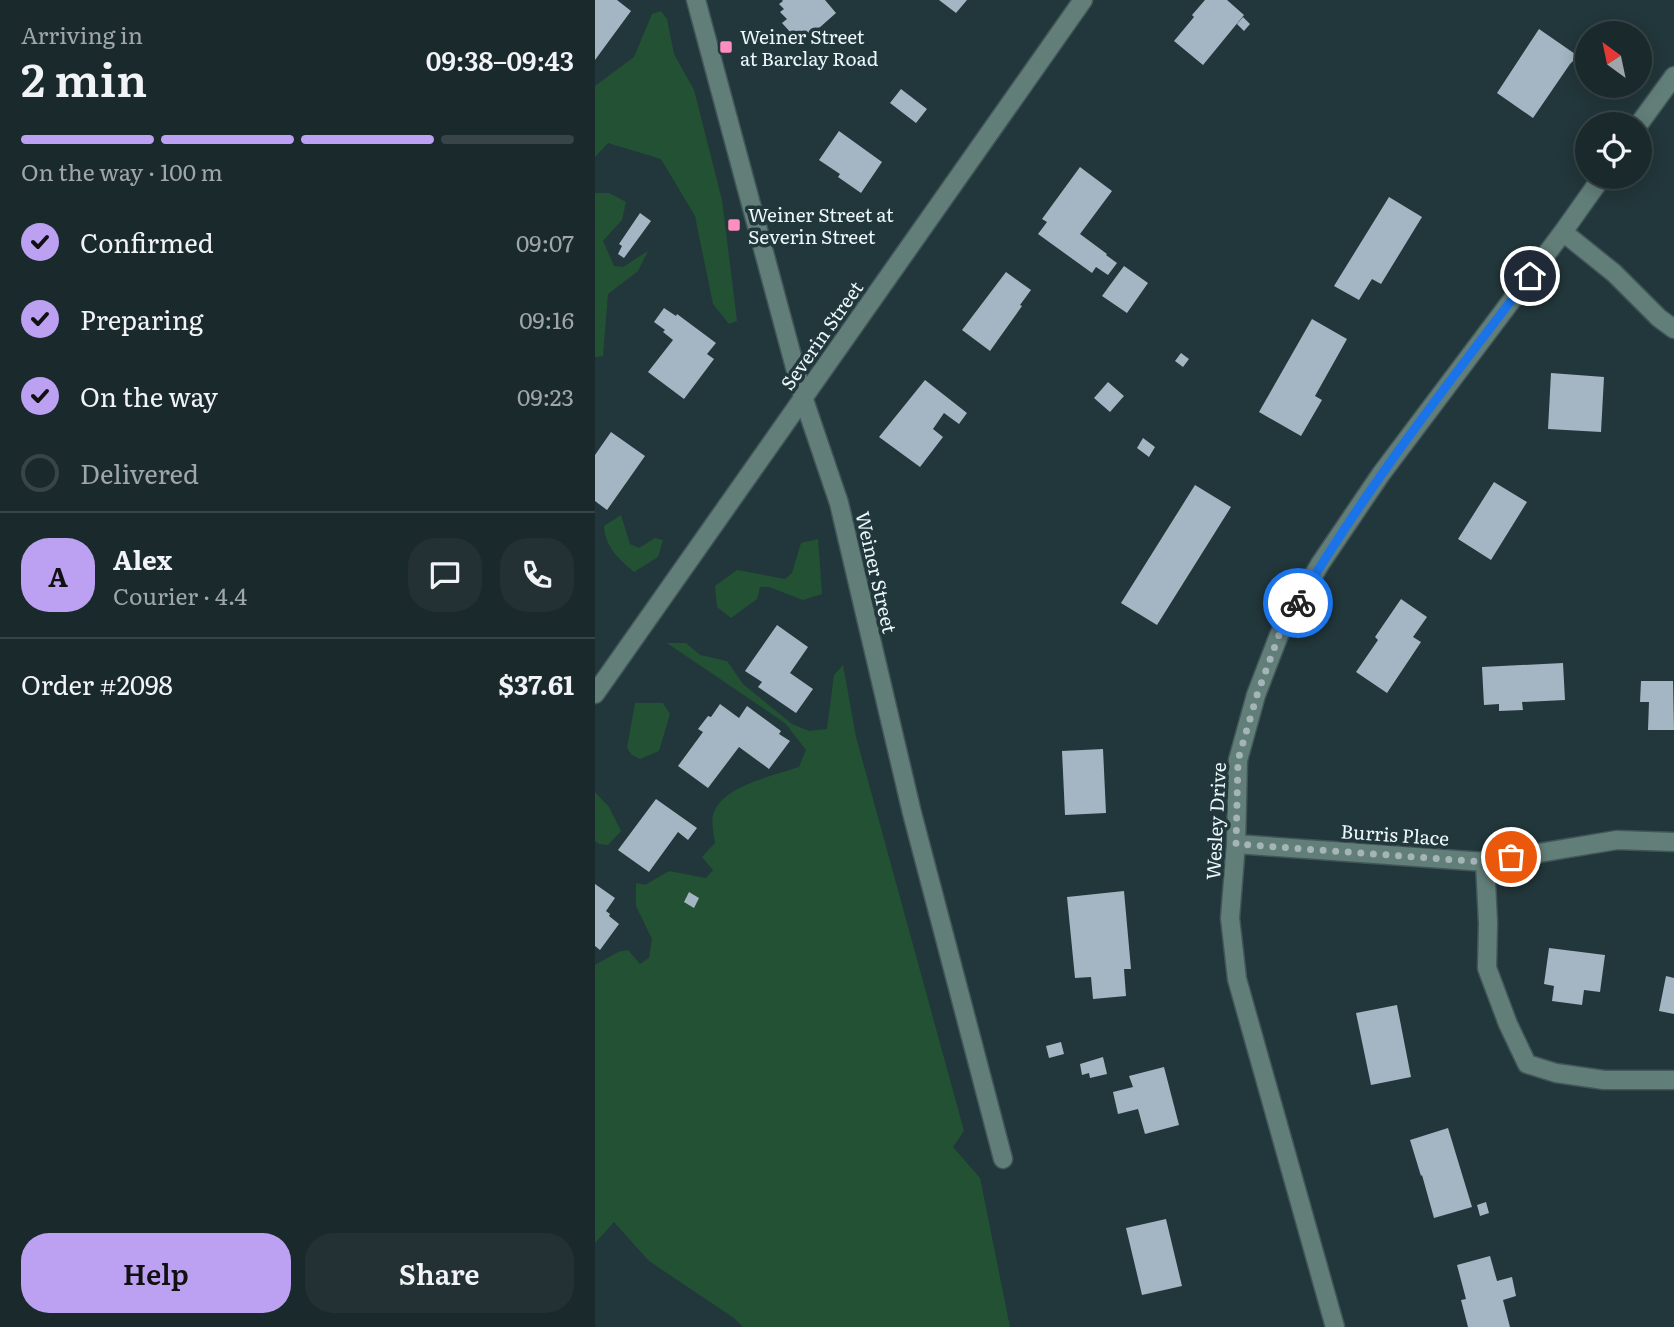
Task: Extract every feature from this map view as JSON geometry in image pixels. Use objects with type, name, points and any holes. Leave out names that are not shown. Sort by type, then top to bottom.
[{"type":"street","name":"Weiner Street","points":[[696,0],[803,397],[839,503],[912,813],[1003,1159]]},
{"type":"street","name":"Severin Street","points":[[595,694],[1083,0]]},
{"type":"street","points":[[1648,112],[1674,76]]},
{"type":"street","name":"Wesley Drive","points":[[1335,1327],[1237,979],[1230,918],[1236,844],[1238,760],[1257,695],[1279,635],[1321,564],[1381,474],[1593,189]]},
{"type":"street","points":[[1563,232],[1674,329]]},
{"type":"street","name":"Burris Place","points":[[1236,844],[1485,862],[1617,840],[1674,842]]},
{"type":"street","points":[[1485,862],[1487,968],[1508,1024],[1527,1064],[1556,1073],[1604,1080],[1674,1080]]},
{"type":"green space","points":[[661,11],[667,19],[674,54],[694,90],[722,200],[737,321],[729,324],[713,304],[695,216],[661,159],[608,143],[595,157],[595,86],[634,57],[652,14]]},
{"type":"green space","points":[[595,193],[609,193],[626,202],[622,220],[603,241],[614,266],[623,267],[648,251],[638,271],[608,294],[603,356],[595,357]]},
{"type":"green space","points":[[621,515],[630,544],[639,548],[655,538],[663,540],[658,557],[634,572],[614,552],[605,533],[604,526]]},
{"type":"green space","points":[[818,539],[822,594],[803,600],[769,587],[760,587],[757,599],[731,618],[717,607],[715,586],[737,570],[785,579],[792,573],[801,543]]},
{"type":"green space","points":[[667,643],[686,643],[700,655],[727,661],[743,684],[792,724],[809,731],[827,729],[834,675],[843,665],[856,737],[964,1131],[953,1147],[980,1178],[1010,1327],[743,1327],[734,1318],[649,1261],[614,1222],[595,1243],[595,965],[618,952],[628,950],[640,964],[649,958],[652,939],[636,906],[636,883],[645,885],[669,871],[706,878],[713,870],[702,857],[715,843],[712,818],[718,805],[737,789],[799,767],[806,750],[785,723]]},
{"type":"green space","points":[[635,703],[663,703],[670,714],[659,751],[640,759],[632,755],[627,748]]},
{"type":"green space","points":[[595,792],[609,807],[621,831],[608,845],[595,841]]},
{"type":"building","points":[[595,0],[617,0],[631,11],[595,60]]},
{"type":"building","points":[[782,0],[825,0],[836,13],[801,44],[782,23],[787,19],[780,12],[784,9],[779,4]]},
{"type":"building","points":[[939,0],[967,0],[956,13]]},
{"type":"building","points":[[1205,0],[1227,0],[1244,15],[1203,65],[1174,41]]},
{"type":"building","points":[[1243,17],[1250,24],[1244,31],[1237,24]]},
{"type":"building","points":[[1539,29],[1575,54],[1575,59],[1533,118],[1497,93]]},
{"type":"building","points":[[901,89],[927,109],[916,123],[890,103]]},
{"type":"building","points":[[839,131],[882,162],[861,193],[819,160]]},
{"type":"building","points":[[1080,167],[1112,191],[1080,234],[1117,263],[1108,275],[1096,267],[1092,273],[1038,234],[1047,222],[1042,219]]},
{"type":"building","points":[[1389,197],[1422,217],[1381,284],[1372,279],[1359,300],[1334,286]]},
{"type":"building","points":[[640,213],[651,221],[624,258],[618,254],[622,246],[619,244]]},
{"type":"building","points":[[1124,266],[1148,283],[1127,313],[1102,296]]},
{"type":"building","points":[[1006,272],[1031,290],[990,351],[962,330]]},
{"type":"building","points":[[664,308],[676,316],[677,314],[716,343],[707,354],[714,359],[684,399],[648,372],[673,340],[654,322]]},
{"type":"building","points":[[1312,319],[1347,339],[1315,396],[1322,400],[1301,436],[1259,412]]},
{"type":"building","points":[[1181,353],[1189,359],[1183,367],[1175,361]]},
{"type":"building","points":[[1551,373],[1604,377],[1601,432],[1548,429]]},
{"type":"building","points":[[925,380],[967,413],[959,424],[944,413],[933,429],[943,437],[920,467],[879,437]]},
{"type":"building","points":[[1108,382],[1124,396],[1110,412],[1094,398]]},
{"type":"building","points":[[611,432],[645,456],[607,510],[595,501],[595,455]]},
{"type":"building","points":[[1143,438],[1155,447],[1149,457],[1137,448]]},
{"type":"building","points":[[1494,482],[1527,502],[1491,560],[1458,539]]},
{"type":"building","points":[[1195,485],[1231,507],[1157,625],[1121,603]]},
{"type":"building","points":[[1401,599],[1427,617],[1413,637],[1421,642],[1387,693],[1356,672],[1378,640],[1375,637]]},
{"type":"building","points":[[777,625],[808,647],[790,673],[813,689],[796,713],[758,687],[762,682],[745,671]]},
{"type":"building","points":[[1563,663],[1565,700],[1522,702],[1523,710],[1499,711],[1499,704],[1484,705],[1482,667]]},
{"type":"building","points":[[1641,681],[1673,681],[1674,730],[1648,730],[1649,702],[1640,702]]},
{"type":"building","points":[[720,704],[739,718],[747,706],[790,741],[769,769],[739,747],[708,788],[678,766],[703,732],[698,729]]},
{"type":"building","points":[[1103,749],[1106,813],[1065,815],[1062,751]]},
{"type":"building","points":[[656,799],[697,828],[688,840],[678,832],[649,872],[618,850]]},
{"type":"building","points":[[595,884],[615,898],[606,911],[619,924],[600,950],[595,946]]},
{"type":"building","points":[[1124,891],[1131,969],[1124,969],[1126,996],[1093,999],[1091,977],[1075,978],[1067,897]]},
{"type":"building","points":[[689,892],[699,898],[694,908],[684,902]]},
{"type":"building","points":[[1549,948],[1605,955],[1600,992],[1584,990],[1582,1005],[1552,1001],[1554,986],[1544,984]]},
{"type":"building","points":[[1666,976],[1674,978],[1674,1014],[1659,1011]]},
{"type":"building","points":[[1397,1005],[1411,1077],[1371,1085],[1356,1013]]},
{"type":"building","points":[[1061,1042],[1064,1054],[1049,1058],[1046,1046]]},
{"type":"building","points":[[1103,1057],[1107,1074],[1090,1078],[1089,1073],[1082,1075],[1080,1064]]},
{"type":"building","points":[[1164,1067],[1179,1125],[1145,1134],[1138,1109],[1118,1114],[1113,1092],[1133,1087],[1129,1076]]},
{"type":"building","points":[[1448,1128],[1472,1207],[1434,1218],[1410,1140]]},
{"type":"building","points":[[1486,1202],[1489,1213],[1480,1216],[1477,1205]]},
{"type":"building","points":[[1166,1219],[1182,1286],[1142,1295],[1126,1228]]},
{"type":"building","points":[[1490,1256],[1497,1281],[1512,1277],[1516,1296],[1503,1300],[1510,1327],[1468,1327],[1461,1300],[1466,1299],[1457,1265]]},
{"type":"way so far","points":[[1298,603],[1279,635],[1257,695],[1238,760],[1236,844],[1485,862],[1511,857]]},
{"type":"place","name":"Weiner Street at Barclay Road","points":[[726,47]]},
{"type":"place","name":"Weiner Street at Severin Street","points":[[734,225]]},
{"type":"route","points":[[1298,603],[1381,474],[1530,276]]}]
